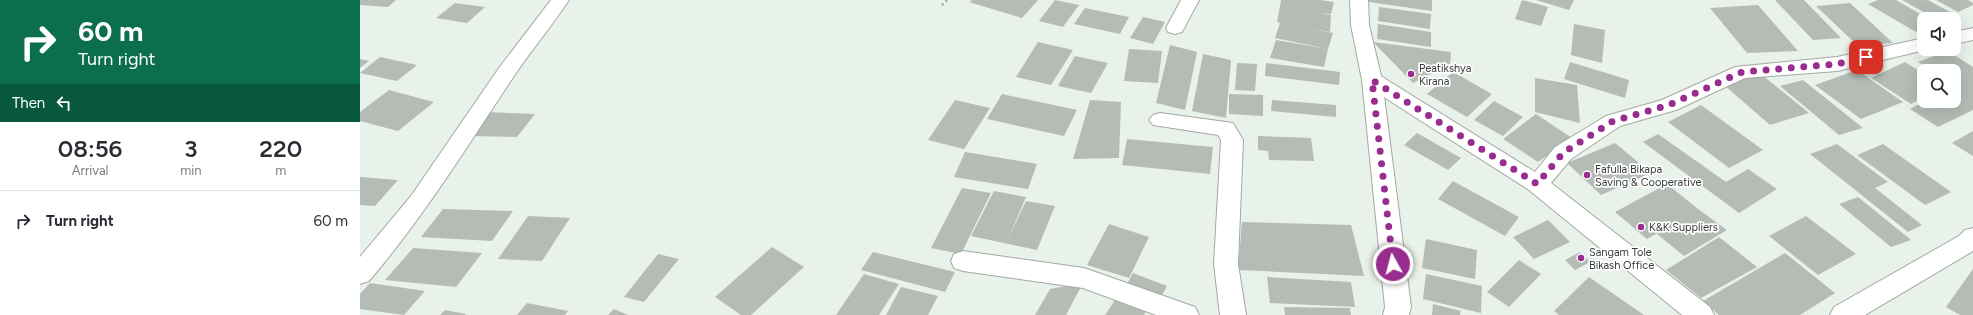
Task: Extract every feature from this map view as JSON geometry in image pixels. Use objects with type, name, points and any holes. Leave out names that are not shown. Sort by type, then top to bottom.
[{"type":"street","points":[[360,274],[412,212],[506,73],[560,0]]},
{"type":"street","points":[[1175,28],[1190,0]]},
{"type":"street","points":[[1359,0],[1360,25],[1372,80],[1398,307],[1396,315]]},
{"type":"street","points":[[1961,37],[1973,34]]},
{"type":"street","points":[[1537,184],[1563,153],[1613,121],[1669,105],[1742,72],[1837,64],[1917,46]]},
{"type":"street","points":[[1372,80],[1537,184],[1701,315]]},
{"type":"street","points":[[1160,120],[1225,128],[1232,140],[1226,264],[1233,315]]},
{"type":"street","points":[[1843,315],[1967,243],[1973,237]]},
{"type":"street","points":[[963,261],[1084,278],[1186,315]]},
{"type":"path","points":[[942,5],[947,0]]},
{"type":"building","points":[[360,0],[396,0],[388,7],[360,5]]},
{"type":"building","points":[[972,0],[1038,0],[1022,18],[969,2]]},
{"type":"building","points":[[1055,0],[1079,5],[1063,27],[1039,21]]},
{"type":"building","points":[[1281,0],[1320,0],[1334,2],[1331,14],[1320,13],[1331,15],[1330,32],[1307,28],[1333,33],[1328,49],[1275,38],[1280,23],[1277,22]]},
{"type":"building","points":[[1432,0],[1432,11],[1362,1]]},
{"type":"building","points":[[1522,0],[1548,7],[1541,26],[1515,19]]},
{"type":"building","points":[[1536,0],[1574,0],[1569,10]]},
{"type":"building","points":[[1775,0],[1804,0],[1841,38],[1813,40]]},
{"type":"building","points":[[1878,0],[1896,0],[1917,12],[1917,32],[1916,32],[1868,4]]},
{"type":"building","points":[[1902,0],[1928,0],[1950,12],[1923,12]]},
{"type":"building","points":[[1936,0],[1968,0],[1973,3],[1973,5],[1958,12]]},
{"type":"building","points":[[455,3],[485,7],[467,23],[436,18]]},
{"type":"building","points":[[1850,3],[1893,43],[1858,46],[1816,6]]},
{"type":"building","points":[[1758,5],[1798,51],[1747,53],[1710,8]]},
{"type":"building","points":[[1379,7],[1431,14],[1430,29],[1378,21]]},
{"type":"building","points":[[1085,8],[1129,17],[1120,34],[1074,24]]},
{"type":"building","points":[[1143,17],[1165,22],[1153,44],[1130,38]]},
{"type":"building","points":[[1378,24],[1431,32],[1431,47],[1377,39]]},
{"type":"building","points":[[1574,24],[1605,30],[1602,63],[1571,55]]},
{"type":"building","points":[[1276,40],[1328,49],[1324,67],[1270,58]]},
{"type":"building","points":[[1038,42],[1073,50],[1051,85],[1016,77]]},
{"type":"building","points":[[1373,42],[1451,52],[1450,64],[1413,83]]},
{"type":"building","points":[[1170,45],[1197,52],[1185,110],[1156,103]]},
{"type":"building","points":[[1129,49],[1162,51],[1158,83],[1124,81]]},
{"type":"building","points":[[1203,54],[1231,60],[1226,118],[1192,111]]},
{"type":"building","points":[[1075,56],[1108,63],[1091,93],[1058,86]]},
{"type":"building","points":[[1934,56],[1956,56],[1973,67],[1973,110],[1938,127],[1910,109],[1917,105],[1917,108],[1961,108],[1961,64],[1922,64],[1918,62]]},
{"type":"building","points":[[380,57],[417,65],[397,81],[360,73]]},
{"type":"building","points":[[360,59],[369,61],[360,68]]},
{"type":"building","points":[[1570,62],[1629,80],[1625,98],[1564,79]]},
{"type":"building","points":[[1905,62],[1917,70],[1917,101],[1911,104],[1871,78]]},
{"type":"building","points":[[1237,63],[1257,64],[1255,91],[1235,90]]},
{"type":"building","points":[[1266,63],[1340,72],[1339,85],[1265,76]]},
{"type":"building","points":[[1857,70],[1903,102],[1861,119],[1815,85]]},
{"type":"building","points":[[1453,72],[1492,94],[1467,117],[1427,94]]},
{"type":"building","points":[[1761,74],[1809,113],[1770,125],[1724,85]]},
{"type":"building","points":[[1535,78],[1577,85],[1580,123],[1535,112]]},
{"type":"building","points":[[1803,80],[1863,128],[1839,135],[1780,86]]},
{"type":"building","points":[[389,90],[434,102],[398,131],[360,121],[360,112]]},
{"type":"building","points":[[1002,94],[1077,110],[1064,136],[987,119]]},
{"type":"building","points":[[1229,94],[1263,95],[1263,116],[1229,114]]},
{"type":"building","points":[[955,100],[990,108],[964,149],[928,140]]},
{"type":"building","points":[[1090,100],[1121,102],[1119,158],[1073,159]]},
{"type":"building","points":[[1272,100],[1336,105],[1336,117],[1271,111]]},
{"type":"building","points":[[1494,101],[1523,117],[1503,136],[1474,120]]},
{"type":"building","points":[[1701,105],[1763,150],[1729,168],[1668,122]]},
{"type":"building","points":[[485,112],[535,114],[517,137],[466,136]]},
{"type":"building","points":[[1536,114],[1572,138],[1538,162],[1503,139]]},
{"type":"building","points":[[1973,131],[1973,156],[1952,143]]},
{"type":"building","points":[[1417,133],[1461,158],[1448,170],[1404,145]]},
{"type":"building","points":[[1658,134],[1726,182],[1748,169],[1777,189],[1739,213],[1643,142]]},
{"type":"building","points":[[1258,136],[1311,138],[1314,161],[1269,160],[1268,151],[1258,150]]},
{"type":"building","points":[[1127,139],[1213,147],[1210,174],[1122,165]]},
{"type":"building","points":[[1615,143],[1651,173],[1601,195],[1567,163]]},
{"type":"building","points":[[1837,144],[1888,182],[1875,188],[1922,225],[1908,232],[1810,154]]},
{"type":"building","points":[[1883,144],[1951,192],[1925,205],[1857,155]]},
{"type":"building","points":[[965,152],[1037,164],[1028,189],[954,177]]},
{"type":"building","points":[[360,177],[398,180],[375,206],[360,205]]},
{"type":"building","points":[[1453,181],[1519,217],[1505,236],[1438,199]]},
{"type":"building","points":[[1667,184],[1727,230],[1684,256],[1657,234],[1661,231],[1647,239],[1615,212]]},
{"type":"building","points":[[962,188],[991,193],[961,254],[931,248]]},
{"type":"building","points":[[994,191],[1026,197],[1007,241],[1026,201],[1055,206],[1037,250],[971,236]]},
{"type":"building","points":[[1858,197],[1911,240],[1891,247],[1839,204]]},
{"type":"building","points":[[443,209],[513,211],[492,241],[421,237]]},
{"type":"building","points":[[528,216],[570,218],[542,261],[498,259]]},
{"type":"building","points":[[1806,216],[1856,254],[1818,275],[1769,236]]},
{"type":"building","points":[[1548,220],[1570,242],[1534,259],[1513,237]]},
{"type":"building","points":[[1242,222],[1351,225],[1364,276],[1238,270]]},
{"type":"building","points":[[1109,224],[1149,237],[1129,278],[1087,265]]},
{"type":"building","points":[[1719,237],[1757,267],[1701,298],[1666,270]]},
{"type":"building","points":[[1426,239],[1477,250],[1475,279],[1422,268]]},
{"type":"building","points":[[772,247],[804,267],[751,315],[741,315],[715,297]]},
{"type":"building","points":[[413,248],[482,253],[456,287],[385,280]]},
{"type":"building","points":[[873,252],[955,272],[945,292],[861,270]]},
{"type":"building","points":[[1580,252],[1590,262],[1575,270],[1565,260]]},
{"type":"building","points":[[1785,253],[1835,293],[1800,315],[1719,315],[1703,301]]},
{"type":"building","points":[[658,254],[679,259],[644,302],[624,297]]},
{"type":"building","points":[[1519,260],[1541,274],[1509,307],[1487,292]]},
{"type":"building","points":[[1973,269],[1973,315],[1960,315],[1946,307]]},
{"type":"building","points":[[1133,273],[1167,286],[1160,299],[1126,286]]},
{"type":"building","points":[[864,274],[899,284],[879,315],[836,315]]},
{"type":"building","points":[[1426,274],[1482,286],[1481,313],[1423,299]]},
{"type":"building","points":[[1267,277],[1351,282],[1355,307],[1270,303]]},
{"type":"building","points":[[1589,277],[1644,315],[1559,315],[1554,311]]},
{"type":"building","points":[[370,283],[425,291],[404,315],[360,309],[360,294]]},
{"type":"building","points":[[1083,283],[1066,315],[1035,315],[1050,289]]},
{"type":"building","points":[[901,287],[938,296],[928,315],[886,315]]},
{"type":"building","points":[[1117,297],[1146,311],[1144,315],[1105,315]]},
{"type":"building","points":[[527,303],[568,311],[565,315],[517,315]]},
{"type":"building","points":[[1433,304],[1461,311],[1460,315],[1432,315]]},
{"type":"building","points":[[1284,307],[1350,308],[1351,315],[1285,315]]},
{"type":"building","points":[[614,309],[628,315],[608,315]]},
{"type":"building","points":[[445,310],[466,314],[440,315]]},
{"type":"place","name":"Peatikshya Kirana","points":[[1411,74]]},
{"type":"place","name":"Fafulla Bikapa Saving & Cooperative","points":[[1587,175]]},
{"type":"place","name":"K&K Suppliers","points":[[1641,227]]},
{"type":"place","name":"Sangam Tole Bikash Office","points":[[1581,258]]},
{"type":"route","points":[[1393,264],[1372,80],[1537,184],[1563,153],[1613,121],[1669,105],[1742,72],[1837,64],[1866,57]]}]
